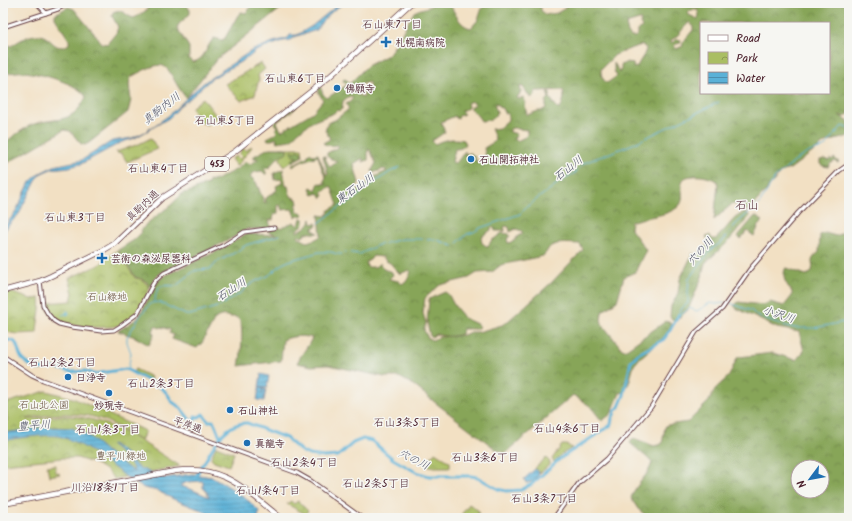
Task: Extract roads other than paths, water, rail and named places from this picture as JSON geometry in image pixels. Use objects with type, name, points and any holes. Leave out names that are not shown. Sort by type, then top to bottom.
[{"type":"highway","name":"真駒内通","points":[[3,292],[40,281],[114,244],[162,198],[234,152],[328,78],[411,3]]},
{"type":"highway","points":[[3,504],[175,471],[204,470],[222,475],[232,480],[280,518]]},
{"type":"street","points":[[37,3],[46,13]]},
{"type":"street","points":[[3,27],[46,13],[69,3]]},
{"type":"street","points":[[554,518],[579,483],[607,459],[651,407],[696,332],[722,309],[750,269],[798,213],[839,171],[849,164]]},
{"type":"street","points":[[40,281],[43,305],[54,321],[72,327],[101,331],[114,330],[137,314],[154,282],[164,273],[224,245],[244,232],[274,228]]},
{"type":"street","name":"平岸通","points":[[3,356],[32,375],[43,380],[297,473],[311,480],[362,518]]},
{"type":"water","points":[[340,3],[345,3],[329,15],[317,30],[256,51],[249,57],[211,79],[188,100],[179,106],[169,118],[135,138],[122,142],[81,164],[51,169],[40,174],[20,212],[7,227],[3,235],[4,227],[15,213],[30,182],[40,173],[54,166],[82,160],[112,141],[132,138],[145,132],[168,116],[206,81],[251,51],[288,38],[290,35],[297,35],[312,26]]},
{"type":"water","points":[[261,374],[269,376],[267,388],[259,387]]},
{"type":"water","points":[[259,388],[263,388],[262,395],[263,389],[266,389],[264,401],[257,400]]},
{"type":"water","points":[[46,427],[72,428],[90,437],[134,472],[128,460],[110,445],[112,444],[126,454],[137,467],[164,478],[192,474],[213,477],[250,502],[260,512],[258,516],[259,518],[216,518],[158,491],[144,488],[91,451],[62,437],[24,437],[3,441],[3,433]],"holes":[[[203,481],[203,488],[209,497],[180,485],[188,482]]]},
{"type":"water","points":[[535,469],[539,474],[534,481],[526,483],[524,479]]},
{"type":"waterway","name":"石山川","points":[[455,245],[467,234],[520,214],[525,208],[557,184],[575,173],[584,163],[633,144],[719,102]]},
{"type":"waterway","name":"穴の川","points":[[679,314],[682,308],[688,303],[689,278],[713,248],[723,241],[735,225],[760,203],[775,178],[799,158],[809,152],[827,145],[841,127],[843,126],[849,129]]},
{"type":"waterway","name":"東石山川","points":[[319,223],[340,207],[352,201],[369,186],[400,167]]},
{"type":"waterway","name":"東石山川","points":[[155,301],[157,291],[161,287],[176,286],[194,271],[211,269],[217,262],[246,245],[280,235]]},
{"type":"waterway","name":"石山川","points":[[345,252],[360,254],[378,245],[402,239],[423,239]]},
{"type":"waterway","name":"石山川","points":[[427,240],[435,239],[453,246]]},
{"type":"waterway","name":"石山川","points":[[128,370],[131,353],[127,342],[127,337],[140,316],[151,303],[159,302],[186,315],[190,315],[220,306],[256,281],[268,276],[282,264],[291,260],[319,252],[342,254]]},
{"type":"waterway","name":"小沢川","points":[[680,314],[689,308],[697,311],[710,303],[725,303]]},
{"type":"waterway","name":"小沢川","points":[[730,303],[752,311],[757,316],[775,323],[795,328],[814,328],[849,321]]},
{"type":"waterway","points":[[62,315],[69,314],[68,311],[66,314],[67,313]]},
{"type":"waterway","name":"穴の川","points":[[195,478],[215,444],[223,434],[234,426],[247,423],[286,438],[301,451],[309,455],[324,457],[338,456],[353,443],[363,439],[372,441],[393,459],[416,472],[429,476],[477,477],[498,489],[506,491],[521,490],[532,484],[561,458],[611,425],[615,411],[619,407],[624,395],[631,361],[638,354],[663,340],[679,314]]},
{"type":"waterway","name":"穴の川","points":[[3,340],[15,342],[22,359],[37,369],[56,368],[72,372],[85,371],[94,374],[126,369],[162,388],[169,396],[171,401],[181,408],[191,421],[195,420],[195,416],[199,417],[203,414],[208,421],[213,421],[221,437]]},
{"type":"place","name":"札幌南病院","points":[[386,42]]},
{"type":"place","name":"佛願寺","points":[[337,88]]},
{"type":"place","name":"石山開拓神社","points":[[471,159]]},
{"type":"place","name":"芸術の森泌尿器科","points":[[102,258]]},
{"type":"place","name":"日浄寺","points":[[68,377]]},
{"type":"place","name":"妙現寺","points":[[109,393]]},
{"type":"place","name":"石山神社","points":[[230,410]]},
{"type":"place","name":"真龍寺","points":[[247,443]]},
{"type":"district","name":"石山東7丁目","points":[[392,24]]},
{"type":"district","name":"石山東6丁目","points":[[295,78]]},
{"type":"district","name":"石山東5丁目","points":[[225,120]]},
{"type":"district","name":"石山東4丁目","points":[[158,168]]},
{"type":"district","name":"石山","points":[[747,205]]},
{"type":"district","name":"石山東3丁目","points":[[75,217]]},
{"type":"district","name":"石山2条2丁目","points":[[62,362]]},
{"type":"district","name":"石山2条3丁目","points":[[161,383]]},
{"type":"district","name":"石山3条5丁目","points":[[407,422]]},
{"type":"district","name":"石山4条6丁目","points":[[567,428]]},
{"type":"district","name":"石山1条3丁目","points":[[108,429]]},
{"type":"district","name":"石山3条6丁目","points":[[485,457]]},
{"type":"district","name":"石山2条4丁目","points":[[304,462]]},
{"type":"district","name":"石山2条5丁目","points":[[376,483]]},
{"type":"district","name":"川沿18条1丁目","points":[[105,487]]},
{"type":"district","name":"石山1条4丁目","points":[[268,490]]},
{"type":"district","name":"石山3条7丁目","points":[[544,498]]},
{"type":"water label","name":"真駒内川","points":[[161,108]]},
{"type":"water label","name":"豊平川","points":[[34,425]]},
{"type":"park label","name":"石山緑地","points":[[107,296]]},
{"type":"park label","name":"石山北公園","points":[[44,404]]},
{"type":"park label","name":"豊平川緑地","points":[[121,455]]}]
